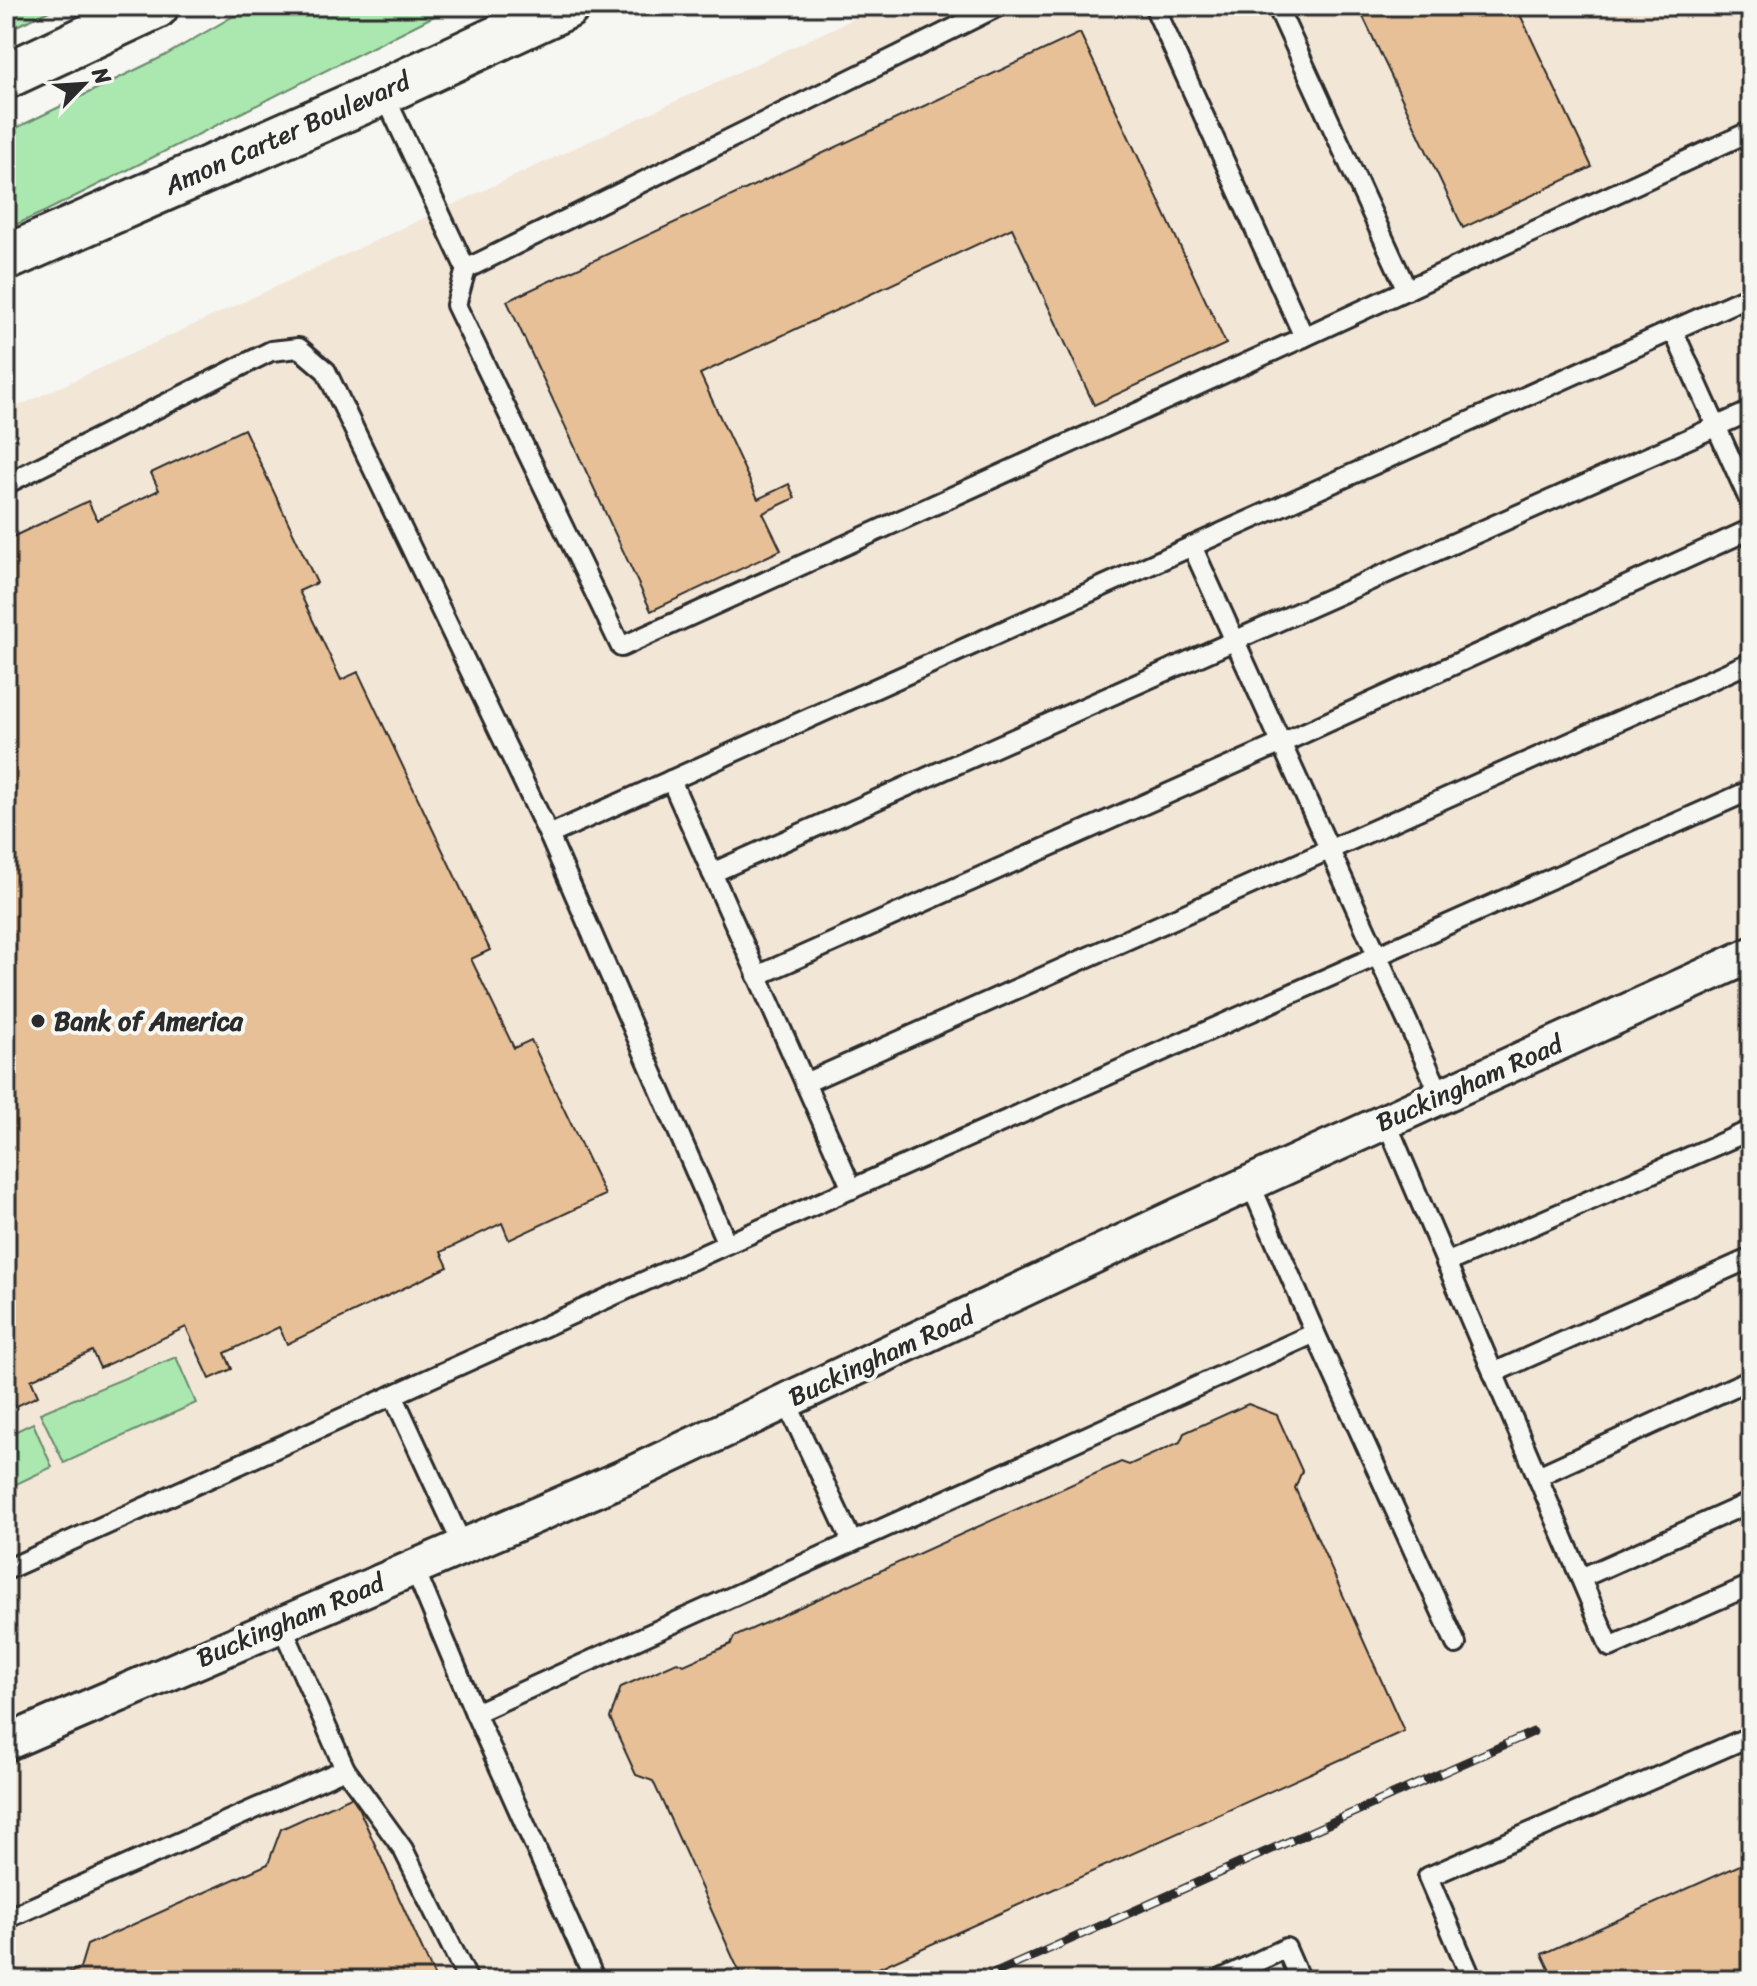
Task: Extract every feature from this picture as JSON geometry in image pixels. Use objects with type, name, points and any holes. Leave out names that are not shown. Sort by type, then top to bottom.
[{"type":"street","points":[[6,76],[156,6]]},
{"type":"street","name":"Amon Carter Boulevard","points":[[6,258],[383,92],[567,6]]},
{"type":"street","name":"Buckingham Road","points":[[6,1743],[625,1477],[1250,1183],[1751,955]]},
{"type":"lane","points":[[466,269],[999,6]]},
{"type":"lane","points":[[1154,6],[1304,337]]},
{"type":"lane","points":[[1277,6],[1407,290]]},
{"type":"lane","points":[[383,92],[466,269],[456,305],[621,647],[1751,131]]},
{"type":"lane","points":[[549,835],[1751,295]]},
{"type":"lane","points":[[1673,330],[1751,504]]},
{"type":"lane","points":[[6,484],[271,351],[299,348],[326,371],[549,835],[727,1244]]},
{"type":"lane","points":[[712,873],[1751,411]]},
{"type":"lane","points":[[757,976],[1282,743],[1751,529]]},
{"type":"lane","points":[[1192,546],[1441,1096]]},
{"type":"lane","points":[[805,1083],[1751,662]]},
{"type":"lane","points":[[671,780],[852,1189]]},
{"type":"lane","points":[[6,1570],[727,1244],[1751,790]]},
{"type":"lane","points":[[1386,1121],[1610,1647],[1751,1585]]},
{"type":"lane","points":[[1446,1263],[1751,1130]]},
{"type":"lane","points":[[1250,1183],[1456,1644]]},
{"type":"lane","points":[[1493,1373],[1751,1258]]},
{"type":"lane","points":[[475,1713],[1315,1333]]},
{"type":"lane","points":[[1538,1476],[1751,1379]]},
{"type":"lane","points":[[393,1395],[463,1546]]},
{"type":"lane","points":[[786,1401],[852,1542]]},
{"type":"lane","points":[[1581,1578],[1751,1502]]},
{"type":"lane","points":[[414,1567],[475,1713],[595,1980]]},
{"type":"lane","points":[[281,1624],[345,1769],[403,1849],[468,1980]]},
{"type":"lane","points":[[1472,1980],[1428,1877],[1751,1736]]},
{"type":"lane","points":[[6,1919],[345,1769]]},
{"type":"lane","points":[[1219,1980],[1286,1948],[1300,1980]]},
{"type":"shaded area","points":[[881,6],[1751,6],[1751,1980],[6,1980],[6,412]]},
{"type":"green space","points":[[6,6],[60,6],[6,31]]},
{"type":"green space","points":[[251,6],[454,6],[6,229],[6,133],[164,56]]},
{"type":"green space","points":[[176,1357],[196,1403],[64,1463],[40,1413]]},
{"type":"green space","points":[[33,1423],[52,1467],[6,1489],[6,1436]]},
{"type":"building","points":[[1358,6],[1516,6],[1592,167],[1463,228]]},
{"type":"building","points":[[1080,33],[1226,344],[1094,405],[1012,228],[700,374],[758,499],[789,484],[795,498],[763,513],[781,550],[651,611],[507,301]]},
{"type":"building","points":[[244,429],[317,583],[299,591],[341,680],[358,672],[490,950],[471,959],[514,1048],[531,1040],[605,1195],[509,1240],[502,1223],[441,1252],[448,1267],[287,1344],[279,1327],[225,1353],[232,1369],[210,1379],[186,1327],[100,1368],[92,1351],[31,1380],[38,1396],[6,1411],[6,540],[88,501],[97,520],[159,490],[151,473]]},
{"type":"building","points":[[1248,1404],[1277,1415],[1302,1471],[1295,1488],[1404,1731],[852,1980],[743,1980],[653,1781],[636,1775],[610,1718],[621,1687],[677,1662],[684,1665],[731,1644],[734,1637],[1121,1462],[1129,1465],[1180,1442],[1184,1433]]},
{"type":"building","points":[[353,1796],[436,1980],[54,1980],[80,1968],[87,1945],[268,1864],[281,1829]]},
{"type":"building","points":[[1751,1860],[1751,1980],[1554,1980],[1542,1954]]},
{"type":"railway","points":[[980,1980],[1533,1732]]},
{"type":"place","name":"Bank of America","points":[[38,1021]]}]
